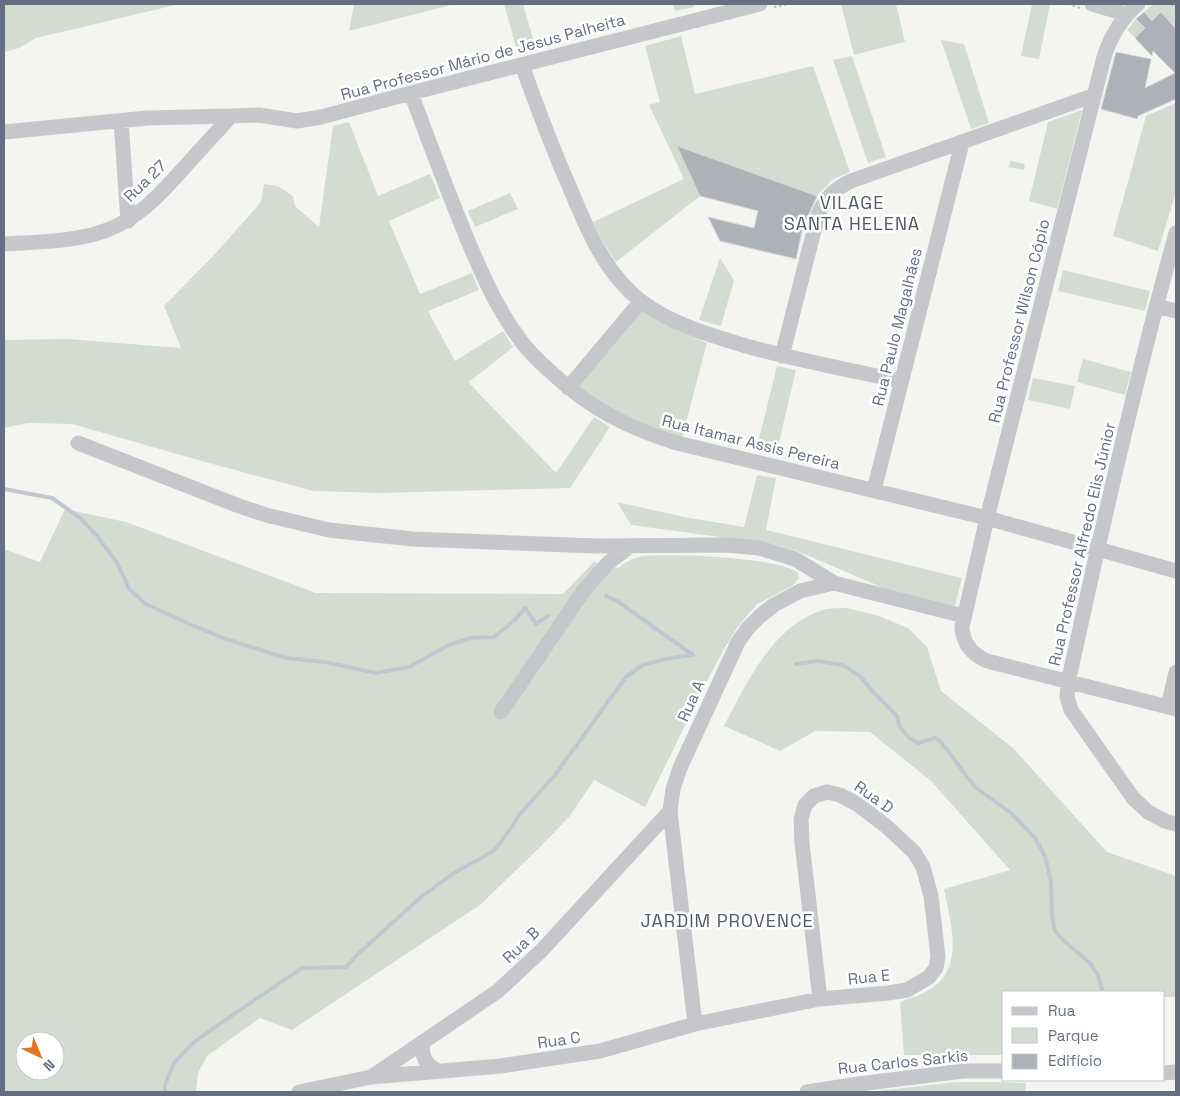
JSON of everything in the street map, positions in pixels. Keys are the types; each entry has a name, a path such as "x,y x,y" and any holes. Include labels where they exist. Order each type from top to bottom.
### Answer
{"street":[{"path":"1092,4 1126,14"},
{"name":"Rua Professor Wilson Cópio","path":"1068,682 987,661 975,654 965,642 962,627 987,518 1107,46 1126,14 1138,4"},
{"name":"Rua Professor Mário de Jesus Palheita","path":"231,116 259,115 297,121 331,114 411,92 764,6"},
{"path":"522,65 551,145 588,231 606,262 641,301 676,322 700,332 782,356 901,381"},
{"name":"Rua Itamar Assis Pereira","path":"411,92 455,210 488,287 519,338 534,357 568,388 609,416 650,435 703,450 987,518 1176,571"},
{"path":"782,356 818,215 826,198 833,192 851,181 962,144 1095,96"},
{"path":"4,132 169,117 231,116"},
{"name":"Rua 27","path":"4,244 81,238 128,221 154,200 231,116"},
{"path":"121,121 128,221"},
{"name":"Rua Paulo Magalhães","path":"874,490 962,144"},
{"name":"Rua Professor Alfredo Elis Júnior","path":"1176,233 1156,306 1097,550 1068,682 1067,697 1071,710 1133,798 1148,812 1165,821 1176,824"},
{"path":"568,388 641,301"},
{"path":"1156,306 1176,311"},
{"path":"78,443 239,506 266,515 329,530 412,539 630,546 726,545 759,548 795,559 834,583"},
{"path":"501,712 584,590 608,563 630,546"},
{"name":"Rua A","path":"695,1024 670,811 673,789 680,768 731,655 748,628 760,616 788,597 812,587 834,583 964,616"},
{"path":"1068,682 1172,708 1176,672"},
{"name":"Rua D","path":"820,999 802,843 801,819 805,805 814,796 827,792 840,795 857,804 886,826 914,852 923,867 930,896 938,957 936,968 921,983"},
{"name":"Rua B","path":"371,1077 498,991 542,950 670,811"},
{"name":"Rua E","path":"820,999 907,990 921,983"},
{"name":"Rua C","path":"299,1092 371,1077 501,1066 600,1051 695,1024 820,999"},
{"path":"422,1043 422,1056 429,1066 438,1071"},
{"name":"Rua Carlos Sarkis","path":"807,1092 868,1082 963,1071 1002,1072"}],"path":[{"path":"764,6 788,4"}],"green space":[{"path":"4,4 180,4 36,38 19,48 4,52"},
{"path":"354,4 455,4 349,31"},
{"path":"504,4 523,4 536,49 518,54"},
{"path":"673,4 693,4 694,7 675,11"},
{"path":"841,4 896,4 905,42 854,55"},
{"path":"1032,4 1050,4 1039,59 1021,56"},
{"path":"1153,4 1176,4 1176,29 1161,12 1152,21 1144,12"},
{"path":"1136,19 1145,28 1135,38 1127,30"},
{"path":"681,36 695,94 813,66 850,172 833,179 817,196 678,147 700,196 616,262 593,222 684,179 649,105 660,102 645,46"},
{"path":"941,40 964,44 989,123 971,129"},
{"path":"852,56 886,157 868,163 833,60"},
{"path":"1176,103 1176,192 1158,251 1113,236 1146,116"},
{"path":"1082,110 1057,209 1029,201 1048,122"},
{"path":"349,122 378,196 430,174 440,198 389,221 420,294 472,273 479,290 428,311 455,361 503,331 513,347 469,382 470,384 556,473 594,417 610,427 570,488 379,493 313,491 72,424 28,423 4,428 4,340 68,339 181,348 164,306 215,254 261,202 264,184 278,186 293,196 295,206 319,227 333,126"},
{"path":"1010,161 1025,164 1024,170 1008,167"},
{"path":"510,193 518,209 475,227 468,211"},
{"path":"720,258 734,280 721,326 699,320"},
{"path":"1063,270 1150,291 1145,311 1058,291"},
{"path":"642,310 679,331 707,343 682,438 625,417 577,388"},
{"path":"1083,359 1131,372 1125,395 1077,382"},
{"path":"777,366 796,370 776,455 756,451"},
{"path":"1033,378 1075,386 1070,409 1028,400"},
{"path":"757,475 776,478 766,530 962,578 955,606 886,589 797,551 772,544 631,525 617,502 684,517 744,527"},
{"path":"65,509 126,522 316,593 563,594 594,562 618,568 638,557 671,555 721,557 769,563 798,573 799,578 792,586 757,604 737,628 709,677 645,807 594,780 569,817 480,905 292,1030 260,1018 207,1056 198,1073 196,1092 4,1092 4,549 40,562"},
{"path":"834,608 846,608 879,616 908,628 927,647 941,691 1013,748 1107,852 1176,876 1176,997 1165,997 1165,991 1002,991 1002,1055 904,1055 900,1002 932,988 942,979 949,968 952,956 952,928 944,889 1010,870 931,781 870,732 815,731 780,751 724,726 764,656 777,640 792,626 809,616"},
{"path":"957,1082 1026,1083 1025,1092 868,1092"}],"building":[{"path":"1144,12 1152,21 1161,12 1176,29 1176,99 1138,116 1137,119 1101,109 1116,52 1151,59 1145,88 1175,73 1153,51 1152,56 1135,38 1145,28 1136,19"},
{"path":"677,146 817,196 804,222 796,259 720,241 708,217 754,228 758,211 700,196"}],"waterway":[{"path":"4,489 52,498 80,518 98,537 117,563 130,590 146,604 226,639 286,658 325,662 376,673 409,667 449,645 471,638 494,637 516,619 525,608 536,624 548,616"},
{"path":"606,596 617,601 693,655"},
{"path":"165,1092 165,1085 174,1063 193,1043 302,968 346,967 421,897 454,873 492,852 502,841 520,814 555,775 626,677 643,665 665,659 693,655"},
{"path":"796,664 818,661 843,665 860,676 897,716 900,727 909,738 918,743 936,738 975,787 1011,813 1035,838 1045,856 1051,881 1052,916 1055,931 1090,963 1098,975 1103,991"}],"district":[{"name":"VILAGE SANTA HELENA","path":"852,212"},
{"name":"JARDIM PROVENCE","path":"727,920"}]}
